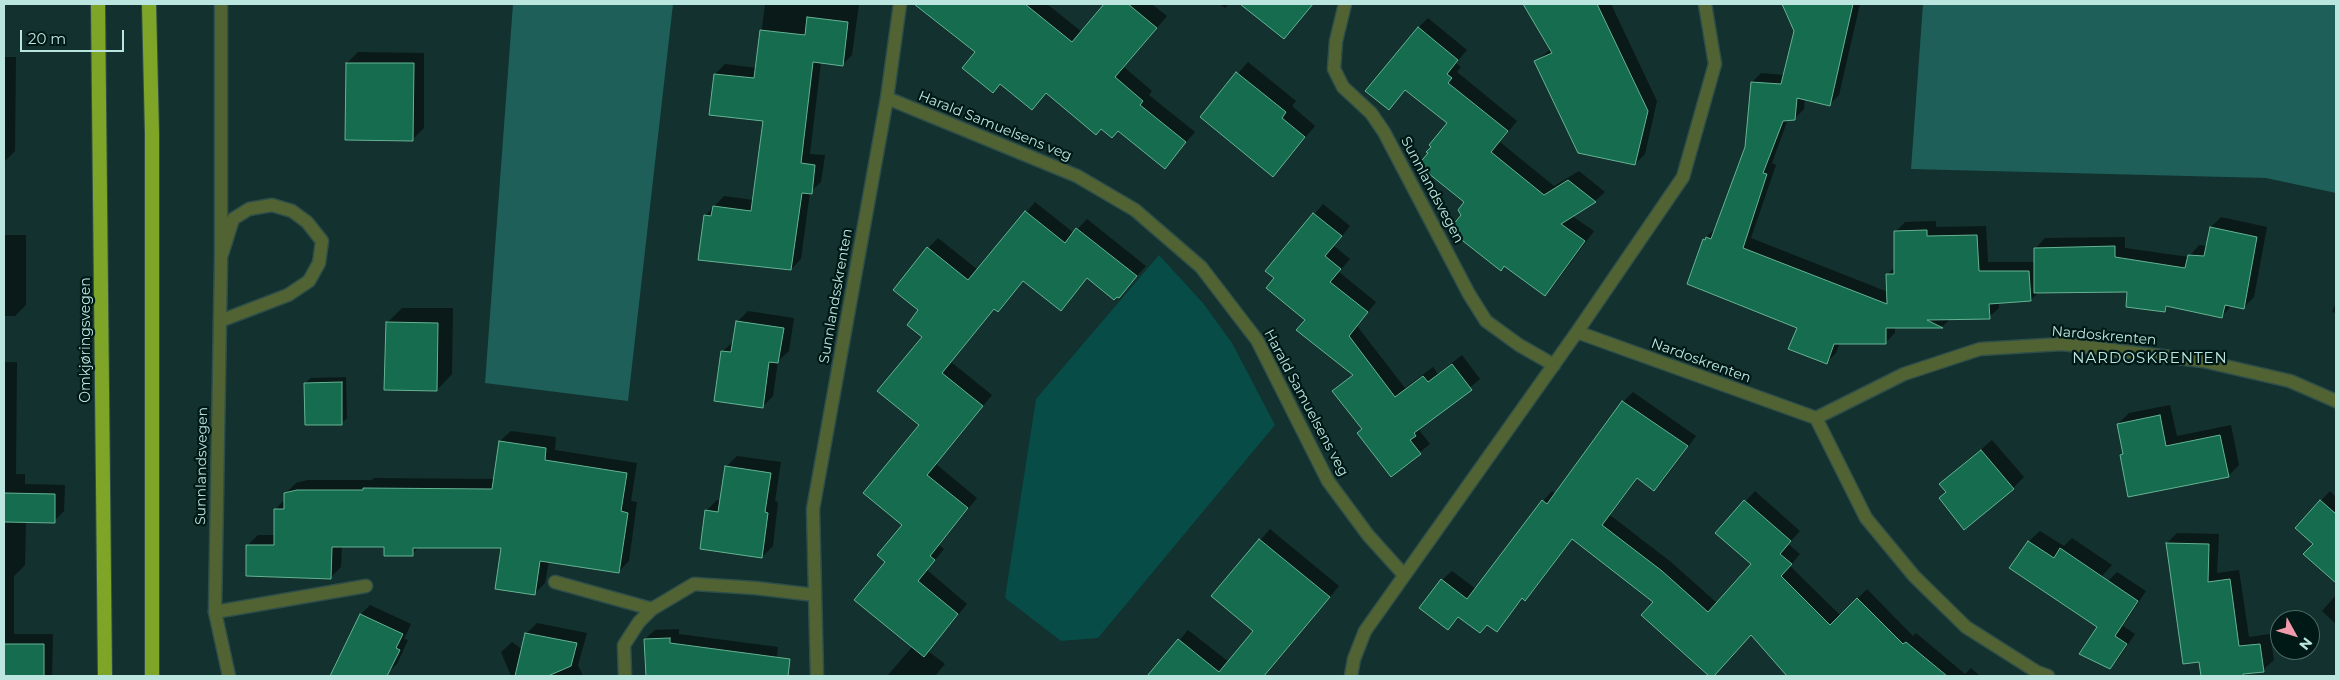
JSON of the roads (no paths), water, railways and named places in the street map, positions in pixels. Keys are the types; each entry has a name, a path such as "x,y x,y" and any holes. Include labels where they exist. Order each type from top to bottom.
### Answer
{"highway":[{"name":"Omkjøringsvegen","path":"98,4 105,676"},
{"path":"150,4 152,134 152,676"}],"street":[{"name":"Sunnlandsvegen","path":"221,4 221,259 215,612 229,676"},
{"name":"Sunnlandsskrenten","path":"817,676 813,509 887,98 900,4"},
{"name":"Sunnlandsvegen","path":"1345,4 1336,41 1334,69 1343,87 1371,114 1384,132 1469,294 1486,321 1519,345 1554,365"},
{"path":"1351,676 1354,659 1365,631 1554,365 1683,177 1715,64 1705,4"},
{"name":"Harald Samuelsens veg","path":"887,98 1077,176 1135,210 1201,267 1257,340 1328,481 1368,535 1404,575"},
{"name":"Sunnlandsvegen","path":"220,321 288,295 309,281 318,263 322,241 307,222 292,211 272,205 249,209 233,220 221,259"},
{"name":"Nardoskrenten","path":"1577,332 1816,418 1904,374 1980,349 2062,344 2203,361 2290,381 2336,401"},
{"path":"1816,418 1866,518 1914,576 1966,627 2040,675"},
{"path":"555,582 652,609"},
{"path":"625,676 624,645 639,622 652,609 694,584 755,588 815,595"},
{"path":"215,612 366,586"}],"district":[{"name":"NARDOSKRENTEN","path":"2150,359"}]}
